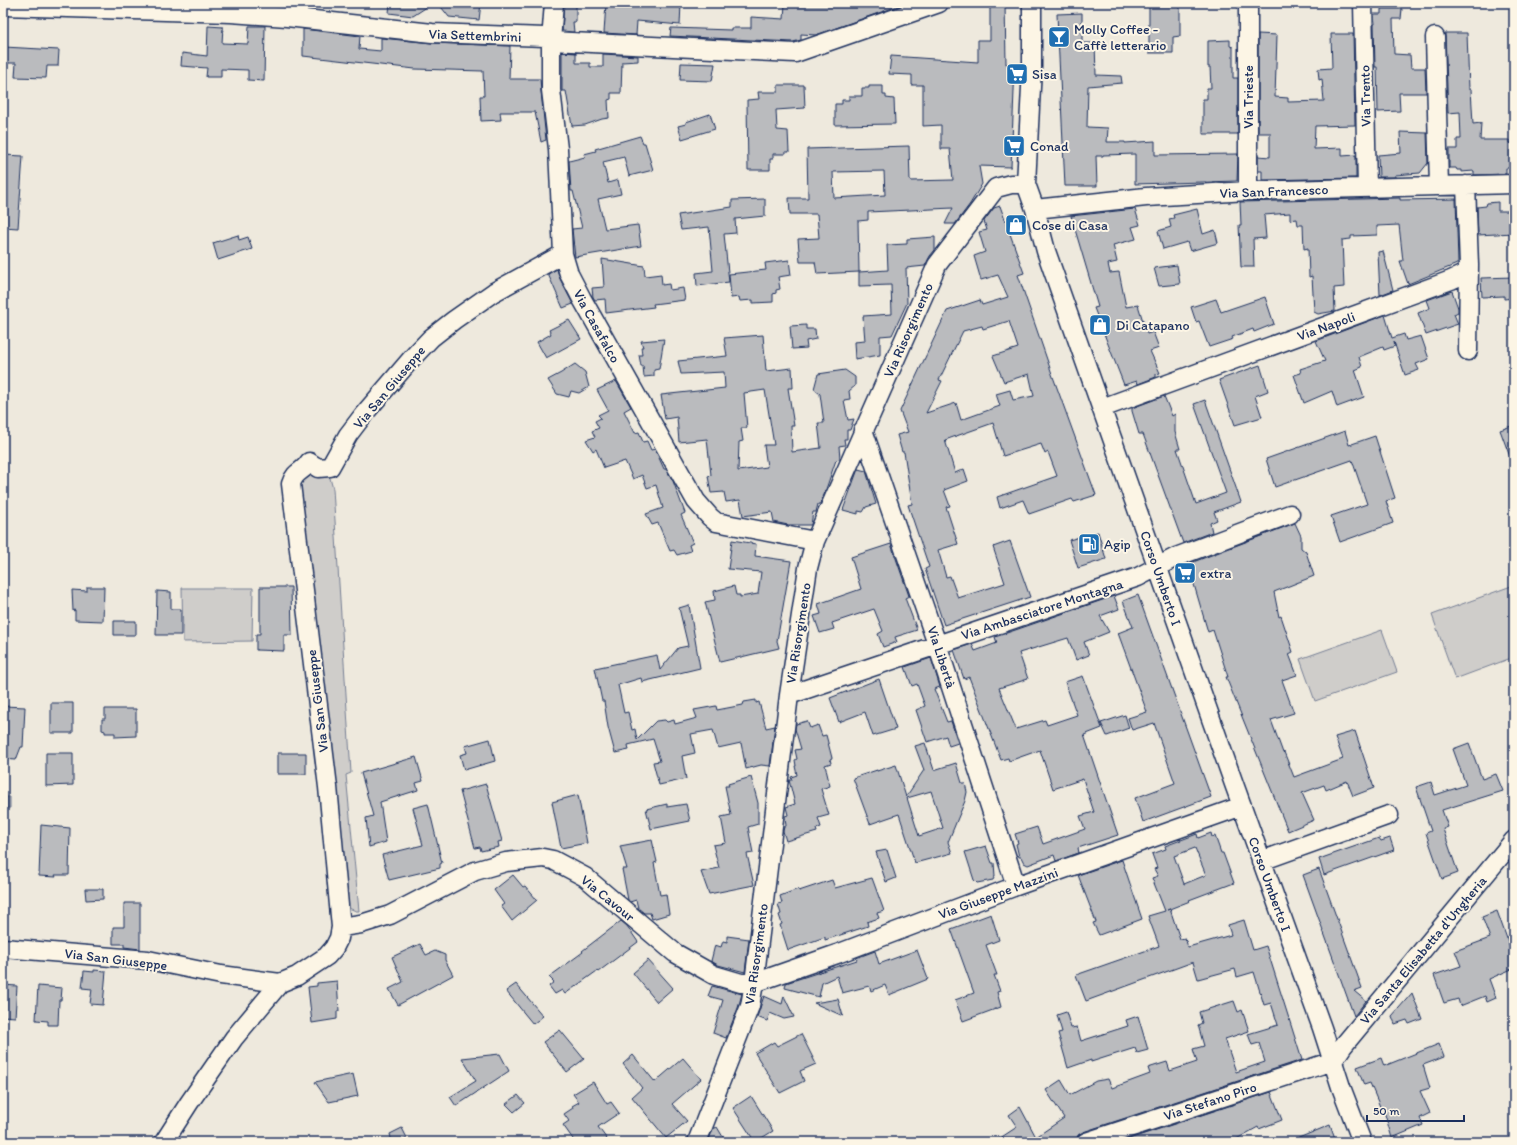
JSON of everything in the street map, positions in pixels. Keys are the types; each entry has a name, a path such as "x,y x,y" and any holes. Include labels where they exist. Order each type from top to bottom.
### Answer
{"street":[{"name":"Via Casafalco","path":"554,3 551,90 558,149 563,254 569,274 696,501 710,517 716,522 815,542"},
{"name":"Via Settembrini","path":"3,6 79,5 288,10 432,33 545,38 552,41 795,53 939,3"},
{"name":"Corso Umberto I","path":"1032,3 1032,68 1026,184 1035,209 1046,251 1073,330 1102,408 1341,1087 1362,1142"},
{"name":"Via Trieste","path":"1248,3 1248,191"},
{"name":"Via Trento","path":"1364,3 1367,188"},
{"path":"1435,37 1440,186"},
{"name":"Via Risorgimento","path":"697,1142 750,1006 789,695 808,568 815,542 937,264 996,188 1011,184 1026,184"},
{"name":"Via San Francesco","path":"1035,209 1146,197 1248,191 1514,184"},
{"path":"1466,185 1469,265 1468,351"},
{"name":"Via San Giuseppe","path":"3,948 148,960 221,975 280,983 297,976 327,956 334,948 339,938 341,927 328,787 291,484 293,478 306,466 308,462 318,468 330,467 348,435 364,414 431,338 494,292 563,254"},
{"name":"Via Napoli","path":"1102,408 1451,280 1464,274 1469,265"},
{"name":"Via Libertà","path":"863,430 938,644 1016,886"},
{"name":"Via Ambasciatore Montagna","path":"789,695 1138,577 1176,557 1290,514"},
{"name":"Via Giuseppe Mazzini","path":"754,983 837,954 1016,886 1242,806"},
{"path":"1261,861 1389,815"},
{"name":"Via Santa Elisabetta d'Ungheria","path":"1333,1061 1343,1046 1514,840"},
{"name":"Via Cavour","path":"341,927 361,924 390,915 475,871 506,862 543,858 553,860 585,877 675,953 714,975 741,983 754,983"},
{"path":"164,1142 234,1038 280,983"},
{"name":"Via Stefano Piro","path":"1086,1142 1333,1061"}],"shaded area":[{"path":"317,473 327,475 330,478 333,489 351,773 346,775 359,911 346,907 299,480 308,475"},
{"path":"1514,585 1514,657 1455,679 1432,615"},
{"path":"182,588 253,588 252,641 183,642"},
{"path":"1382,630 1397,672 1315,701 1300,659"},
{"path":"3,797 10,797 10,808 3,808"}],"building":[{"path":"390,3 433,3 413,16 389,13"},
{"path":"438,3 481,3 479,20 449,17"},
{"path":"564,3 576,3 576,22 573,22 574,32 562,31"},
{"path":"606,3 681,3 680,25 637,21 636,35 604,33"},
{"path":"785,3 907,3 816,35 801,34 801,40 793,42 670,36 671,28 731,30 731,28 751,28 751,17 784,19"},
{"path":"990,3 1005,3 1006,64 1015,65 1011,167 979,166 982,184 970,204 955,224 945,224 953,208 868,212 868,220 858,221 859,272 817,274 815,262 800,262 798,239 819,238 817,214 790,214 789,198 808,198 807,149 909,146 910,181 953,180 950,149 941,149 941,125 923,126 923,85 912,85 912,75 889,74 891,56 978,62 978,40 990,40","holes":["884,171 885,195 834,198 833,172"]},
{"path":"1149,3 1180,3 1180,36 1173,37 1173,53 1149,53"},
{"path":"1381,9 1402,9 1401,19 1393,19 1394,54 1410,55 1411,68 1425,68 1426,93 1399,93 1400,111 1378,112 1374,14 1381,14"},
{"path":"1082,13 1082,43 1095,43 1096,75 1121,76 1122,83 1088,86 1087,127 1108,128 1107,142 1125,143 1155,141 1155,155 1238,154 1237,181 1135,184 1135,154 1096,156 1097,186 1065,186 1057,14"},
{"path":"208,26 223,27 222,43 248,44 249,26 265,26 264,81 248,80 248,70 221,69 221,77 206,77 207,68 181,66 182,53 207,56"},
{"path":"303,29 360,36 359,49 381,51 381,38 432,43 510,46 509,79 540,79 546,140 541,142 535,112 500,112 501,120 481,121 480,96 484,96 483,71 415,69 303,56"},
{"path":"1445,33 1467,33 1469,89 1471,89 1473,124 1481,123 1480,140 1509,140 1509,143 1514,143 1514,168 1506,168 1506,174 1474,175 1474,171 1461,172 1461,170 1457,170 1456,168 1449,168 1449,149 1457,149 1457,139 1461,139 1460,112 1448,113"},
{"path":"1258,34 1277,35 1275,97 1288,98 1288,102 1324,101 1322,79 1319,80 1318,69 1332,68 1331,34 1353,34 1355,125 1315,126 1314,149 1342,148 1342,156 1356,155 1356,178 1262,180 1262,171 1258,171 1258,156 1270,157 1270,133 1258,133"},
{"path":"1230,40 1230,46 1233,47 1233,78 1238,78 1238,134 1203,134 1203,99 1207,99 1207,88 1211,88 1210,67 1208,67 1208,41"},
{"path":"4,47 59,50 58,66 47,66 46,78 15,77 16,63 4,63"},
{"path":"562,52 576,53 576,63 590,63 590,67 603,67 603,54 638,56 638,61 622,62 621,93 611,93 611,99 608,100 609,118 585,125 572,126 566,91 562,91"},
{"path":"681,63 715,64 712,81 680,80"},
{"path":"778,85 804,85 805,108 776,110 777,130 788,131 789,152 785,152 785,154 773,154 773,159 770,159 770,170 748,170 747,100 759,99 758,92 778,92"},
{"path":"869,86 883,86 883,95 886,95 886,98 894,99 895,124 835,125 835,104 842,104 842,100 849,100 849,96 862,96 862,88 869,88"},
{"path":"710,114 715,129 682,139 678,126"},
{"path":"1400,132 1427,133 1428,163 1420,173 1395,175 1395,177 1379,177 1378,155 1401,153"},
{"path":"640,136 643,143 645,143 653,170 629,176 624,157 603,162 608,183 618,180 621,194 598,199 605,229 638,225 641,246 575,257 572,229 582,228 573,191 571,191 569,161 585,157 584,154 596,151 595,149"},
{"path":"3,155 23,156 18,228 3,227"},
{"path":"1400,198 1400,200 1456,199 1457,264 1408,284 1400,261 1403,261 1399,225 1377,226 1377,235 1351,236 1351,239 1342,240 1344,287 1334,288 1335,311 1318,314 1314,312 1312,276 1309,277 1308,248 1304,249 1303,225 1298,225 1297,219 1290,220 1290,213 1264,215 1266,238 1253,239 1254,267 1241,267 1239,225 1241,225 1240,202"},
{"path":"765,199 765,216 735,219 736,233 724,234 729,282 697,286 696,273 713,271 709,227 681,230 678,215 732,207 732,200"},
{"path":"1498,202 1498,211 1514,211 1514,233 1478,235 1477,207 1486,206 1487,203"},
{"path":"1000,206 1024,273 1018,275 1096,495 1074,502 1072,499 1029,514 1023,500 1000,508 997,497 1057,476 1048,452 1045,454 1041,444 1003,456 993,423 945,440 955,473 964,469 968,481 944,490 950,506 946,507 958,544 938,550 946,577 950,576 958,598 1005,583 993,547 1010,541 1030,597 944,625 925,569 929,567 908,505 912,504 904,452 902,452 897,435 908,432 900,411 947,311 980,300 982,305 1008,297 998,275 981,280 974,256 985,252 979,232 987,230 984,221 994,208","holes":["1009,321 1018,348 993,356 1004,382 1029,374 1034,396 1013,400 1010,390 996,394 1000,406 961,420 956,403 926,413 942,381 939,380 963,331 982,326 983,329"]},
{"path":"1135,209 1140,225 1132,227 1136,239 1113,245 1117,262 1108,264 1110,273 1119,272 1126,307 1138,305 1147,334 1153,332 1159,348 1150,351 1160,373 1156,374 1156,377 1138,384 1137,381 1124,385 1094,308 1098,307 1071,216"},
{"path":"1197,209 1203,234 1215,230 1218,243 1190,251 1187,242 1163,249 1158,231 1171,227 1169,219 1174,218 1173,215"},
{"path":"238,235 239,240 248,237 252,249 218,260 213,243"},
{"path":"935,237 935,250 925,266 906,268 907,303 892,335 880,336 880,355 855,359 854,342 865,341 863,316 892,314 891,285 859,286 859,272 888,270 887,245 907,244 907,239"},
{"path":"1383,251 1393,290 1380,295 1378,252"},
{"path":"602,259 644,266 645,276 661,274 662,285 669,284 670,290 683,288 685,300 653,304 654,307 606,313 605,299 595,300 593,297 592,288 604,287"},
{"path":"789,260 791,275 778,277 780,289 776,290 776,293 773,294 773,302 753,303 753,300 740,301 739,297 731,298 729,274 766,270 765,263"},
{"path":"1177,265 1180,284 1159,286 1154,268"},
{"path":"557,269 560,279 573,304 563,308 548,274"},
{"path":"1514,277 1514,298 1504,299 1504,296 1482,297 1481,278"},
{"path":"1452,291 1458,308 1458,312 1454,314 1458,324 1426,335 1418,313 1430,308 1427,300"},
{"path":"1265,297 1274,324 1254,332 1253,329 1232,337 1233,339 1209,347 1199,321 1196,322 1191,307 1216,299 1221,312"},
{"path":"1385,315 1392,338 1404,334 1406,340 1421,336 1429,359 1416,364 1419,370 1405,375 1394,342 1395,346 1384,350 1383,347 1359,357 1362,367 1355,370 1364,397 1337,407 1332,391 1304,403 1294,375 1301,373 1300,369 1325,361 1316,341"},
{"path":"569,320 581,339 546,358 537,342 551,334 549,330"},
{"path":"806,325 806,329 815,329 816,339 806,341 807,348 792,349 790,326"},
{"path":"763,335 766,371 792,368 793,388 788,388 794,426 791,426 792,452 821,448 818,423 824,423 820,394 814,389 818,374 845,370 855,377 855,386 849,391 850,399 844,400 848,420 854,419 850,430 847,430 847,439 844,439 845,445 839,446 840,459 836,460 824,495 820,504 818,504 816,512 813,512 811,525 788,525 774,522 772,512 743,516 740,500 726,502 724,492 711,493 708,476 711,475 707,439 679,442 677,417 665,419 661,395 725,388 724,372 681,374 678,361 727,356 724,338","holes":["765,390 774,445 764,445 767,467 738,471 739,442 743,441 741,428 747,428 744,393"]},
{"path":"664,339 659,369 654,370 654,376 644,377 643,366 641,366 639,355 642,355 641,347 643,347 641,341"},
{"path":"575,364 585,372 589,387 579,393 571,391 569,397 557,394 548,380"},
{"path":"1260,365 1268,391 1255,396 1262,417 1235,425 1219,380"},
{"path":"616,381 631,407 624,411 635,433 639,432 643,442 647,441 651,450 655,449 664,469 666,469 673,481 685,513 681,515 693,543 689,545 691,551 677,555 674,550 670,551 658,523 652,525 646,514 663,508 656,485 647,488 642,475 633,479 625,461 604,468 596,449 593,451 586,440 595,437 592,431 599,428 595,421 601,418 598,415 608,410 597,390"},
{"path":"1164,396 1172,416 1175,414 1175,432 1180,449 1177,449 1196,504 1226,493 1194,404 1205,400 1241,502 1214,512 1217,520 1210,523 1212,532 1183,543 1143,434 1139,434 1132,411 1132,408"},
{"path":"1514,425 1514,464 1513,465 1500,430"},
{"path":"1345,431 1349,445 1375,436 1395,498 1386,501 1393,523 1340,542 1331,516 1367,504 1352,460 1275,487 1266,459"},
{"path":"858,469 866,471 876,504 866,507 863,512 858,511 858,514 843,510"},
{"path":"1295,523 1301,536 1301,548 1306,552 1314,576 1274,592 1279,617 1281,616 1293,652 1289,654 1297,675 1282,680 1294,713 1271,720 1283,753 1284,752 1294,777 1343,759 1335,737 1355,731 1374,788 1353,796 1347,781 1326,790 1324,785 1302,793 1314,820 1288,831 1226,677 1228,677 1213,630 1208,632 1188,564"},
{"path":"1098,532 1106,559 1078,568 1069,540"},
{"path":"732,540 756,544 755,556 791,561 777,641 779,648 720,662 705,602 715,600 714,591 734,586 736,595 740,595 740,597 758,594 761,572 728,569"},
{"path":"891,544 909,596 905,598 917,630 895,637 897,642 883,647 878,634 883,631 874,609 832,623 834,629 820,633 814,616 821,614 818,604 861,589 851,557"},
{"path":"87,587 104,587 103,621 75,620 72,590 87,591"},
{"path":"260,587 291,587 292,635 284,635 284,651 256,650 256,634 260,634"},
{"path":"157,591 171,592 171,609 181,609 181,635 156,635"},
{"path":"1138,595 1211,797 1143,822 1135,798 1175,783 1154,723 1132,730 1128,718 1147,712 1118,633 1133,627 1123,601"},
{"path":"1114,596 1119,609 1100,616 1109,632 1084,642 1089,655 1076,660 1068,638 1019,653 1028,679 999,688 1016,729 1045,720 1047,725 1077,715 1065,682 1083,676 1102,728 1084,735 1118,835 1078,848 1079,853 1056,861 1054,855 1028,865 1024,863 1021,857 1019,857 1016,844 1018,843 1015,834 1037,827 1043,844 1085,829 1080,816 1094,812 1083,779 1053,789 1040,750 1009,761 1008,758 1001,760 969,677 964,679 954,650 972,644 975,651 997,643 995,637"},
{"path":"689,605 700,668 642,682 641,678 618,685 624,713 628,712 632,730 635,729 637,740 656,721 665,720 667,722 674,720 675,724 697,718 694,710 716,706 717,710 743,705 744,702 756,700 756,703 759,702 766,728 775,726 770,766 761,765 746,769 741,743 718,748 713,730 691,734 695,753 682,756 686,779 659,785 653,762 660,761 653,739 628,745 629,750 615,753 608,727 604,701 602,701 595,668 657,655 660,670 678,648 688,646 679,608"},
{"path":"114,621 136,621 136,635 114,635"},
{"path":"931,658 940,687 934,689 947,722 951,721 958,743 949,746 946,736 927,742 916,710 925,706 917,684 912,686 905,667"},
{"path":"879,679 896,729 873,736 865,712 839,722 830,698"},
{"path":"51,703 73,703 73,733 51,733"},
{"path":"3,706 25,707 23,747 21,747 16,760 3,759"},
{"path":"105,709 136,709 136,736 115,737 115,733 105,733 105,731 102,730 102,719 105,719"},
{"path":"1125,715 1129,728 1107,736 1101,723"},
{"path":"807,721 810,728 818,725 822,736 826,735 832,758 830,759 831,763 825,765 830,786 821,789 829,815 818,818 821,827 816,829 817,832 786,841 783,831 784,827 786,826 785,816 788,815 786,807 795,804 789,780 792,780 791,777 797,775 795,760 797,759 795,750 801,749 795,729 796,724"},
{"path":"490,739 495,761 464,770 460,755 467,753 465,746"},
{"path":"925,743 934,770 956,763 962,783 965,783 967,792 965,801 948,842 952,853 915,863 899,814 870,824 853,778 896,765 906,797 924,770 915,746","holes":["931,791 943,828 919,836 907,798"]},
{"path":"1469,743 1482,779 1496,774 1503,791 1442,810 1448,827 1443,829 1458,873 1442,879 1426,833 1431,831 1416,787 1431,782 1435,795 1466,785 1453,749"},
{"path":"46,753 73,753 73,785 46,786"},
{"path":"278,753 306,753 306,774 278,774"},
{"path":"416,757 423,781 416,783 418,790 380,802 386,842 369,847 366,818 373,816 361,773"},
{"path":"751,777 758,803 758,824 748,827 753,853 747,854 754,885 709,894 701,872 719,868 713,845 726,843 721,817 731,815 725,786 729,786 728,784"},
{"path":"486,784 502,841 498,842 499,847 481,851 480,847 475,848 460,791"},
{"path":"578,795 587,843 561,848 552,802"},
{"path":"428,804 442,863 440,864 440,868 389,880 382,855 423,845 413,808"},
{"path":"667,804 667,807 686,804 690,821 651,829 646,809"},
{"path":"41,825 70,828 69,875 55,875 56,877 39,876"},
{"path":"1211,833 1212,837 1215,836 1234,883 1167,910 1170,909 1180,939 1185,938 1188,947 1231,935 1228,925 1244,920 1253,950 1266,946 1302,1060 1083,1132 1078,1135 1076,1142 994,1142 1017,1127 1009,1115 1020,1107 1036,1137 1064,1118 1046,1090 1061,1080 1070,1095 1096,1081 1108,1079 1112,1088 1150,1074 1148,1068 1167,1062 1170,1071 1197,1062 1193,1049 1204,1046 1198,1025 1202,1023 1199,1012 1234,1001 1238,1012 1242,1010 1249,1031 1225,1039 1236,1072 1265,1062 1259,1043 1252,1045 1248,1034 1278,1025 1271,1003 1264,1005 1254,972 1237,977 1235,969 1198,979 1193,962 1086,1001 1076,975 1159,946 1148,916 1165,911 1152,878 1158,876 1154,869 1157,868 1152,854 1166,849 1165,846 1197,834 1198,838","holes":["1195,848 1206,875 1184,884 1174,856"]},
{"path":"1379,838 1381,841 1390,838 1394,850 1324,875 1319,859"},
{"path":"652,840 657,862 654,863 660,895 666,894 669,914 652,919 650,913 644,913 638,908 636,900 630,902 628,900 622,869 627,869 620,846"},
{"path":"986,846 992,863 994,863 995,876 993,880 977,883 974,880 965,852"},
{"path":"887,850 896,878 886,882 876,852"},
{"path":"1122,860 1142,919 1099,935 1093,923 1096,922 1078,875"},
{"path":"1319,869 1362,988 1354,991 1366,1001 1354,1016 1303,875"},
{"path":"513,875 537,900 512,921 501,906 504,904 494,890"},
{"path":"872,878 884,911 877,913 879,918 867,922 868,926 825,940 825,937 788,950 780,925 782,924 778,904 782,903 780,896 798,889 799,891 832,880 835,888"},
{"path":"85,889 103,889 103,899 86,900"},
{"path":"124,903 140,903 140,949 124,947 124,944 113,944 113,927 124,927"},
{"path":"1497,911 1514,958 1514,968 1489,979 1496,998 1487,1002 1485,996 1460,1006 1458,999 1444,1003 1434,975 1461,966 1455,951 1490,938 1482,917"},
{"path":"991,914 999,940 986,945 997,975 994,975 1000,991 997,992 1001,1007 963,1021 955,1000 974,993 951,929"},
{"path":"621,921 627,926 638,942 598,972 597,971 565,994 562,990 555,994 549,986 554,982 549,977"},
{"path":"727,936 749,939 745,972 718,965 711,961 715,945 721,947 723,941 727,942"},
{"path":"420,944 426,955 435,951 445,955 445,960 453,975 398,1005 389,989 403,982 392,957"},
{"path":"917,950 928,979 889,995 885,985 871,991 869,986 842,993 837,976 822,983 819,997 785,988 786,983 857,960 856,958 875,951 879,964"},
{"path":"648,960 673,988 657,1002 633,973"},
{"path":"94,970 106,971 103,1005 90,1004 92,989 82,988 84,971 94,972"},
{"path":"337,981 339,1011 337,1011 337,1019 312,1023 308,987 317,986 317,983"},
{"path":"516,984 543,1016 533,1024 506,991"},
{"path":"3,985 17,986 15,1017 3,1016"},
{"path":"38,986 62,988 61,1000 59,1000 58,1025 48,1025 48,1021 36,1020"},
{"path":"712,986 742,994 726,1038 713,1033 723,1000 708,996"},
{"path":"1412,993 1422,1019 1409,1024 1407,1020 1395,1024 1392,1016"},
{"path":"764,996 782,1004 784,996 794,1017 784,1019 770,1013 767,1021 757,1017"},
{"path":"838,999 843,1016 814,1003"},
{"path":"1066,1012 1071,1028 1077,1027 1081,1041 1128,1026 1126,1020 1138,1016 1148,1050 1137,1053 1135,1048 1068,1068 1058,1033 1062,1032 1057,1015"},
{"path":"560,1030 584,1059 567,1072 543,1042"},
{"path":"801,1034 816,1064 800,1071 804,1081 780,1093 755,1053 774,1042 777,1046"},
{"path":"1439,1044 1444,1057 1423,1065 1430,1088 1420,1091 1430,1113 1420,1118 1423,1125 1392,1138 1383,1108 1381,1109 1370,1083 1364,1085 1357,1067 1381,1058 1384,1066"},
{"path":"500,1054 509,1071 456,1106 450,1097 476,1081 462,1058"},
{"path":"633,1055 655,1082 683,1058 701,1079 672,1104 687,1121 666,1138 632,1097 642,1088 623,1064"},
{"path":"353,1074 358,1096 329,1102 315,1082"},
{"path":"593,1082 607,1104 611,1102 619,1113 598,1127 609,1142 575,1142 563,1125 569,1121 564,1114 573,1108 572,1106 579,1102 573,1094"},
{"path":"1271,1092 1282,1120 1259,1129 1258,1127 1231,1142 1120,1142"},
{"path":"518,1095 525,1103 514,1112 506,1104"},
{"path":"751,1096 773,1131 755,1142 733,1108"},
{"path":"1330,1125 1336,1142 1326,1142 1324,1139 1316,1142 1289,1142"},
{"path":"717,1127 726,1142 708,1142 713,1129"},
{"path":"402,1128 407,1138 400,1142 392,1142 390,1134"}],"place":[{"name":"Molly Coffee - Caffè letterario","path":"1059,37"},
{"name":"Sisa","path":"1017,74"},
{"name":"Conad","path":"1014,146"},
{"name":"Cose di Casa","path":"1016,225"},
{"name":"Di Catapano","path":"1100,325"},
{"name":"Agip","path":"1089,544"},
{"name":"extra","path":"1185,573"}]}
